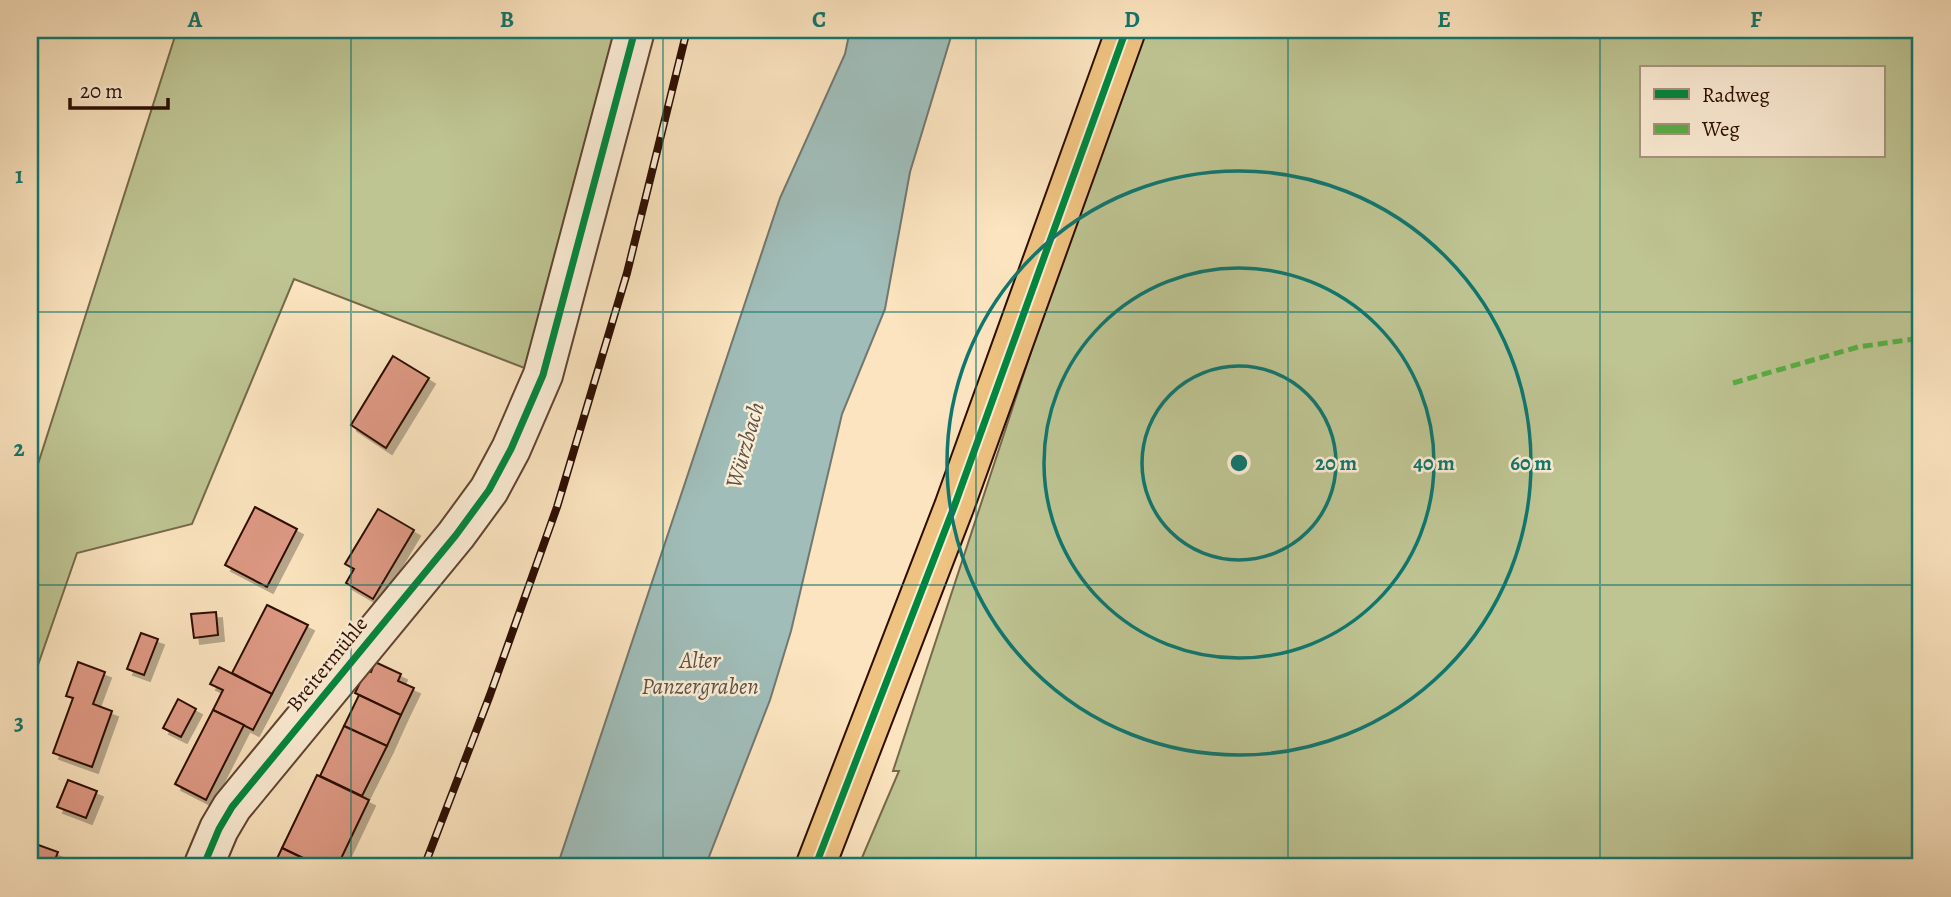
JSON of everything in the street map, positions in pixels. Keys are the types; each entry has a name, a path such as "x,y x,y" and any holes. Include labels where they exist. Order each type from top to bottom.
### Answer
{"main road":[{"path":"815,867 959,494 1126,30"}],"street":[{"name":"Breitermühle","path":"203,867 219,829 232,807 456,535 489,490 511,449 544,375 635,30"}],"green space":[{"path":"177,30 632,30 553,379 294,279 192,524 77,553 30,688 30,489"},
{"path":"1137,30 1921,30 1921,867 858,867 899,771 893,771"}],"water":[{"name":"Alter Panzergraben","path":"850,30 953,30 910,172 885,309 842,414 791,631 770,700 705,867 557,867 780,198 845,54"}],"building":[{"path":"393,356 429,378 386,448 351,425"},
{"path":"255,507 297,529 267,587 225,565"},
{"path":"378,509 414,530 373,599 346,583 354,569 345,564"},
{"path":"267,605 308,625 272,694 232,673"},
{"path":"216,612 218,635 194,638 191,614"},
{"path":"141,633 158,639 144,675 127,669"},
{"path":"78,662 105,672 93,704 112,711 92,767 53,753 73,698 66,696"},
{"path":"375,662 401,674 398,681 414,688 401,715 355,693 366,670 371,672"},
{"path":"219,667 272,694 253,730 213,710 223,690 210,684"},
{"path":"359,695 401,715 387,746 344,726"},
{"path":"178,699 196,709 181,737 163,728"},
{"path":"213,710 244,725 206,800 175,784"},
{"path":"344,726 387,746 362,796 320,776"},
{"path":"317,775 369,800 337,867 322,867 282,848"},
{"path":"68,780 97,791 86,818 57,807"},
{"path":"30,842 58,852 52,867 30,867"},
{"path":"282,848 317,865 316,867 273,867"}],"railway":[{"path":"424,867 490,695 557,507 627,273 687,30"}],"marked path":[{"path":"1733,383 1858,347 1921,338"}],"cycle path":[{"path":"203,867 219,829 232,807 456,535 489,490 511,449 543,375 635,30"},
{"path":"815,867 954,507 1126,30"}],"water label":[{"name":"Würzbach","path":"745,445"}]}
